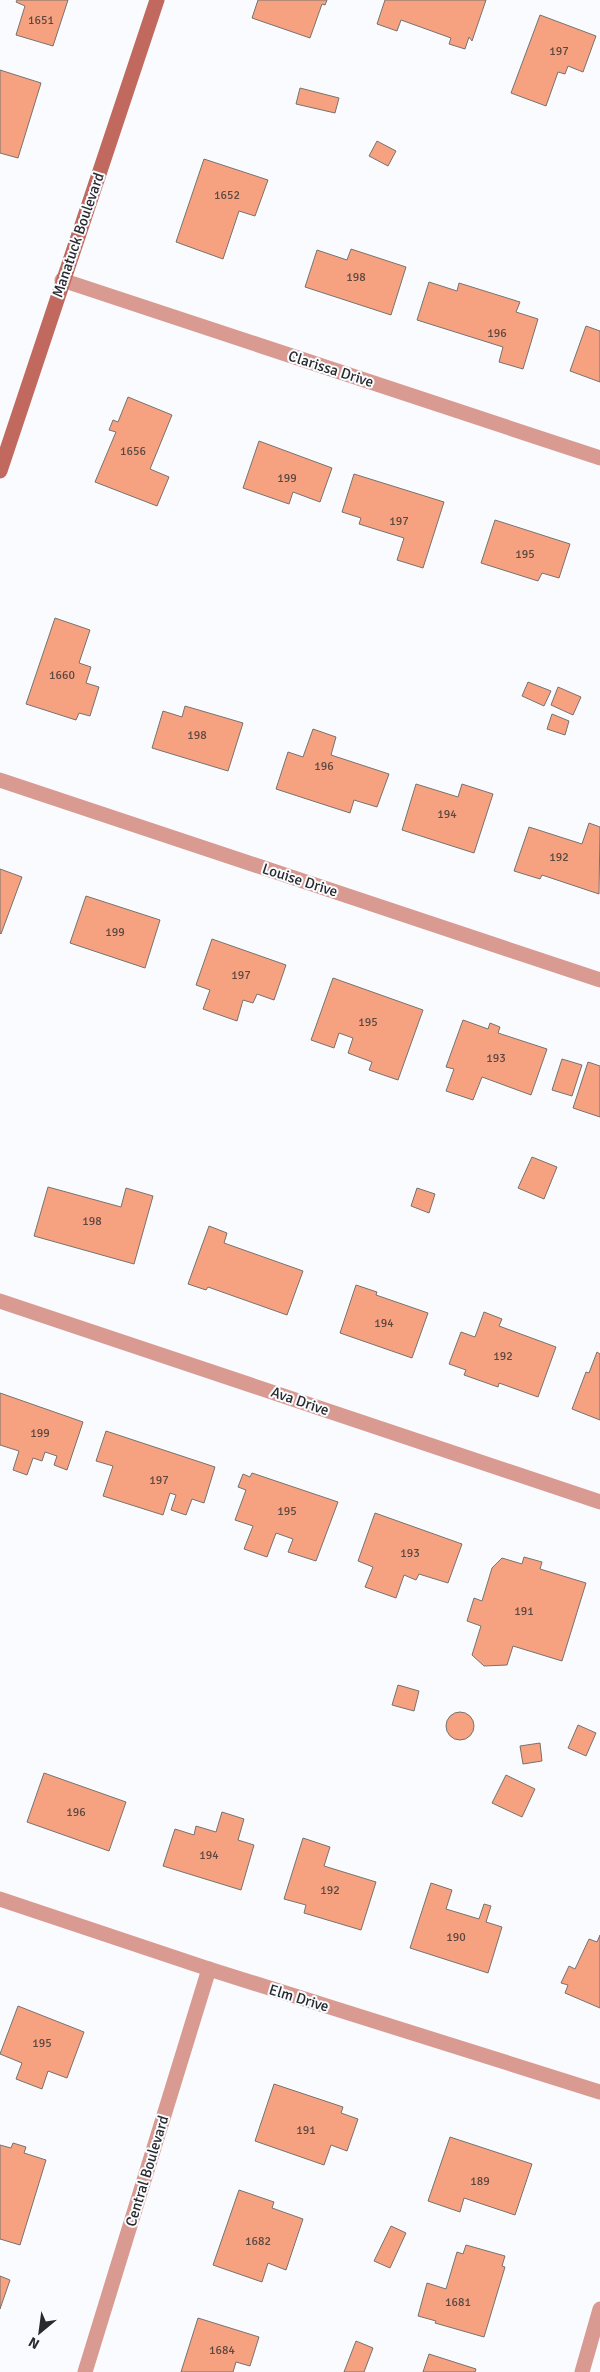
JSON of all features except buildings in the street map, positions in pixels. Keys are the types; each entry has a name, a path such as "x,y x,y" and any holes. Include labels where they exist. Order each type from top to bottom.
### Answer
{"street":[{"name":"Manatuck Boulevard","path":"0,471 62,280 157,0"},
{"name":"Clarissa Drive","path":"62,280 600,458"},
{"name":"Louise Drive","path":"0,780 600,980"},
{"name":"Ava Drive","path":"0,1301 600,1502"},
{"name":"Elm Drive","path":"0,1899 210,1969 600,2092"},
{"name":"Central Boulevard","path":"85,2372 210,1969"},
{"path":"582,2372 600,2308"}]}
